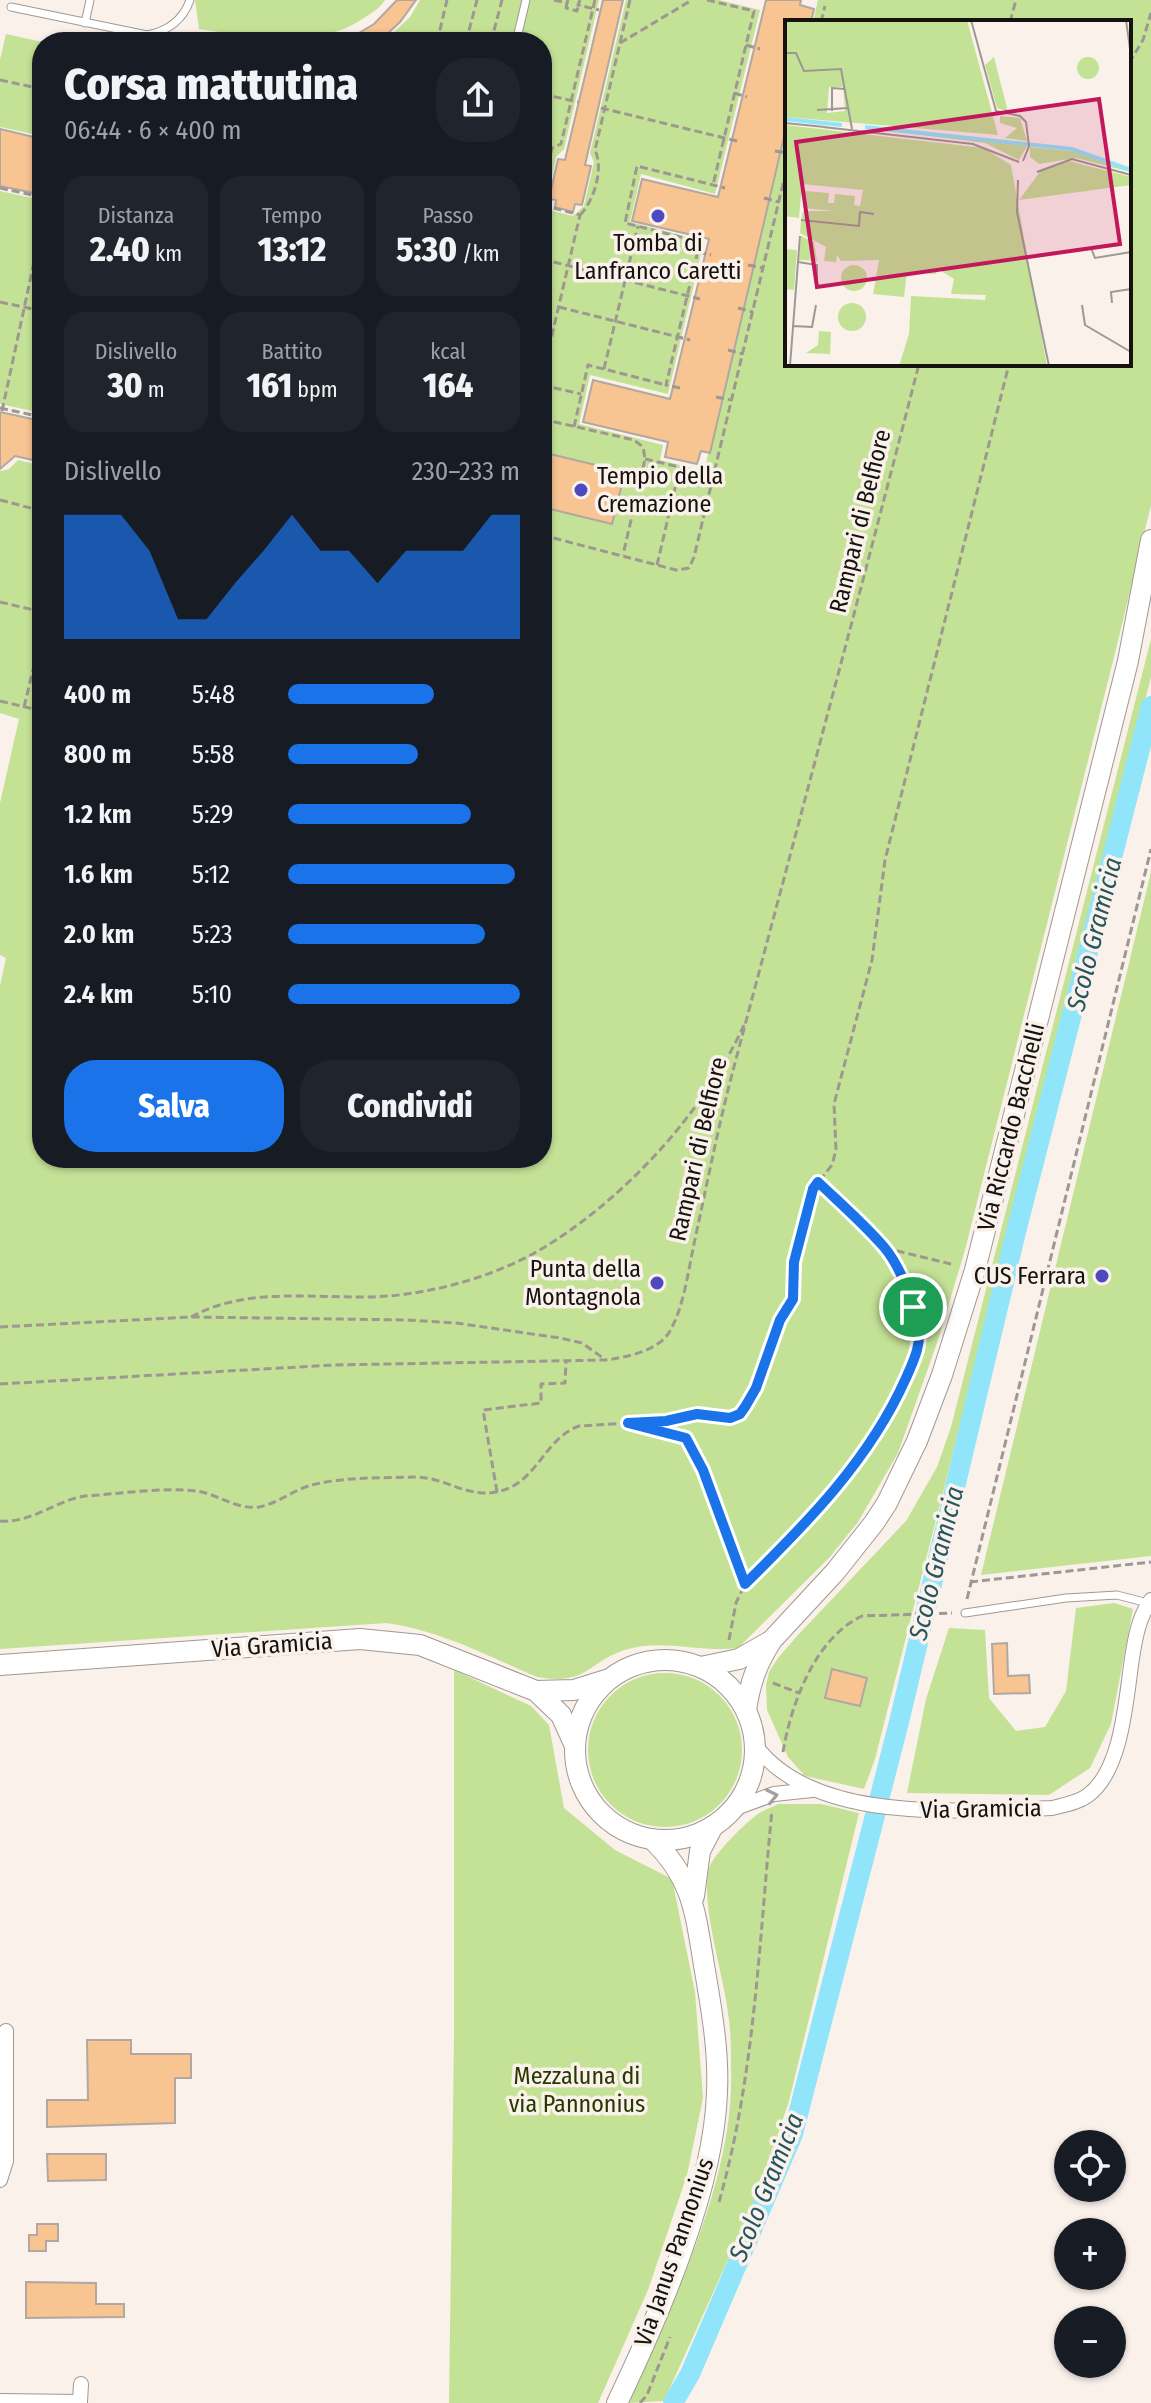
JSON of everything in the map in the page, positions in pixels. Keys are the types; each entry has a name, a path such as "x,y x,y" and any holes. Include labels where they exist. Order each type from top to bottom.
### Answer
{"main road":[{"name":"Via Riccardo Bacchelli","path":"746,1710 761,1657 772,1640 857,1546 887,1503 931,1406 975,1270 1128,661 1151,540"},
{"name":"Via Riccardo Bacchelli","path":"1128,661 1151,601"},
{"name":"Via Gramicia","path":"0,1665 383,1639 442,1652 536,1691 561,1715 575,1746 580,1778 598,1810 618,1826 652,1839 693,1836 713,1826 733,1809 750,1779 755,1745 746,1710 733,1690 701,1667 673,1659 658,1660 640,1663 609,1679 574,1690 536,1691"},
{"name":"Via Riccardo Bacchelli","path":"701,1667 739,1659 772,1640"},
{"name":"Via Gramicia","path":"575,1746 584,1711 609,1679"},
{"name":"Via Janus Pannonius","path":"617,2403 673,2271 699,2189 715,2122 718,2089 716,2047 694,1908 696,1868 705,1839 713,1826"},
{"name":"Via Janus Pannonius","path":"652,1839 679,1869 694,1908"}],"street":[{"name":"Via Gramicia","path":"755,1745 767,1761 813,1790 866,1803 899,1809 1052,1808 1071,1804 1099,1785 1114,1756 1135,1643 1150,1602"},
{"name":"Via Gramicia","path":"733,1809 774,1794 813,1790"},
{"path":"0,2180 6,2161 6,2031"},
{"path":"0,2401 80,2402 81,2384"}],"lane":[{"path":"85,23 90,0"},
{"path":"158,32 181,19 190,0"},
{"path":"518,32 526,0"},
{"path":"11,7 125,32"},
{"name":"Via Gramicia","path":"965,1613 1066,1598 1117,1595 1150,1602"}],"path":[{"path":"439,32 447,0"},
{"path":"469,32 477,0"},
{"path":"494,32 502,0"},
{"path":"554,0 568,2 566,8 577,11 579,3 599,10"},
{"path":"552,148 561,144 595,0"},
{"path":"552,331 580,215 589,205 600,160 595,150 602,108 630,0"},
{"path":"620,43 692,0"},
{"path":"707,0 754,11 713,185"},
{"path":"1011,20 1016,0"},
{"path":"822,20 825,6"},
{"path":"1131,60 1143,40 1151,13"},
{"path":"746,45 760,49"},
{"path":"0,80 32,87"},
{"path":"734,93 747,97"},
{"path":"552,96 578,102"},
{"path":"602,108 737,141"},
{"path":"775,151 785,153"},
{"path":"666,385 700,242 625,223 637,166 725,188"},
{"path":"552,538 676,570 689,568 785,176"},
{"path":"0,188 32,195"},
{"path":"764,198 779,202"},
{"path":"552,208 580,215"},
{"path":"604,369 638,226"},
{"path":"698,252 711,255"},
{"path":"552,261 700,299"},
{"path":"748,265 763,268"},
{"path":"32,271 2,409 32,415"},
{"path":"0,302 32,309"},
{"path":"559,307 690,340"},
{"path":"738,308 753,312"},
{"path":"728,350 743,354"},
{"path":"574,427 588,365 680,388"},
{"name":"Rampari di Belfiore","path":"0,1384 334,1365 606,1360 633,1355 656,1345 669,1334 676,1317 730,1082 918,366"},
{"path":"0,1521 33,1518 69,1498 85,1496 193,1490 232,1504 257,1507 317,1483 429,1477 473,1493 497,1492 524,1480 556,1439 567,1431 599,1423 666,1421 697,1414 730,1418 740,1414 756,1388 780,1320 793,1299 794,1262 813,1189 832,1165 836,1150 834,1104 872,960 885,860 1008,366"},
{"path":"552,387 581,394"},
{"path":"716,397 732,400"},
{"path":"552,422 634,440 643,447 645,459 623,556"},
{"path":"645,459 714,475"},
{"path":"657,565 680,467"},
{"path":"0,500 32,508"},
{"path":"0,602 32,610"},
{"path":"24,707 32,674"},
{"path":"0,701 32,709"},
{"path":"1151,849 970,1582 1151,1562"},
{"path":"191,1317 209,1308 247,1298 386,1296 431,1291 477,1277 537,1252 587,1217 632,1178 674,1132 704,1097 727,1062 748,1017"},
{"path":"731,1647 730,1625 745,1584 855,1466 881,1428 920,1343 919,1327 898,1270 885,1248 818,1182"},
{"path":"885,1248 975,1270"},
{"path":"0,1327 191,1317 456,1323 582,1343 606,1360"},
{"path":"497,1492 483,1410 541,1403 541,1384 565,1383 566,1361"},
{"path":"628,1423 686,1438 708,1483 745,1584"},
{"path":"799,1693 827,1646 849,1622 862,1616 950,1613"}],"green space":[{"path":"195,0 385,0 374,11 334,32 220,32 199,29"},
{"path":"420,0 599,0 564,149 556,157 552,176 552,32 394,32 410,17"},
{"path":"626,0 719,0 760,10 715,194 641,174 630,222 704,241 668,394 590,375 579,424 663,445 660,460 704,471 785,136 785,366 1131,366 1131,20 813,20 818,0 1151,0 1151,505 1117,645 965,1250 937,1343 898,1453 858,1522 829,1558 738,1648 642,1646 614,1654 578,1675 554,1679 537,1677 425,1631 386,1623 0,1649 0,986 6,958 0,955 0,803 19,719 0,713 0,471 9,469 18,460 32,464 32,1168 552,1168 552,209 573,216 584,206 594,162 590,153"},
{"path":"6,34 32,40 32,134 0,127 0,60"},
{"path":"0,191 32,198 32,411 0,404"},
{"path":"1151,639 1151,677 875,1759 864,1789 805,1776 788,1757 767,1710 769,1672 798,1635 906,1521 937,1467 951,1427"},
{"name":"CUS Ferrara","path":"1151,872 1151,1556 981,1575"},
{"path":"1114,1603 1133,1609 1111,1724 1090,1768 1049,1795 907,1793 926,1699 949,1628 985,1630 989,1698 1016,1731 1045,1727 1066,1691 1076,1608"},
{"name":"Mezzaluna di via Pannonius","path":"454,1670 531,1706 549,1725 564,1808 615,1850 672,1879 695,1992 703,2098 687,2175 648,2290 598,2403 449,2403 454,2035"},
{"path":"665,1673 695,1679 720,1695 736,1720 742,1750 736,1780 720,1805 695,1821 665,1827 635,1821 610,1805 594,1780 588,1750 594,1720 610,1695 635,1679"},
{"path":"778,1804 821,1804 859,1813 789,2101 759,2191 664,2401 629,2403 698,2240 723,2153 730,2110 730,2027 710,1920 709,1869 723,1847 740,1830 761,1812"}],"building":[{"path":"397,0 416,0 389,32 361,32 374,24"},
{"path":"603,0 623,0 585,165 591,166 582,205 575,204 573,212 555,207 556,200 552,199 558,159 565,160"},
{"path":"766,0 801,0 800,5 814,9 811,20 785,20 785,133 710,453 701,451 697,464 665,457 668,442 583,422 593,380 670,399 709,239 632,221 642,179 718,197"},
{"path":"0,129 32,137 32,193 0,186"},
{"path":"0,412 32,419 32,460 15,456 0,469"},
{"name":"Tempio della Cremazione","path":"552,454 625,472 612,524 552,509"},
{"path":"1007,1643 1008,1676 1029,1675 1030,1693 994,1694 992,1644"},
{"path":"832,1669 867,1678 860,1706 825,1698"},
{"path":"87,2040 131,2040 131,2054 191,2054 191,2078 175,2078 175,2123 47,2127 47,2100 88,2100"},
{"path":"47,2154 106,2154 106,2180 48,2181"},
{"path":"37,2224 58,2224 58,2241 46,2241 46,2251 29,2251 29,2235 37,2235"},
{"path":"26,2282 96,2283 96,2304 124,2304 124,2317 26,2318"}],"waterway":[{"name":"Scolo Gramicia","path":"673,2403 690,2374 793,2134 899,1722 1016,1232 1151,706"}],"place":[{"name":"Tomba di Lanfranco Caretti","path":"658,216"},
{"name":"Tempio della Cremazione","path":"581,490"},
{"name":"CUS Ferrara","path":"1102,1276"},
{"name":"Punta della Montagnola","path":"657,1283"}],"route":[{"path":"818,1182 885,1248 913,1307 920,1343 902,1388 881,1428 846,1478 745,1584 703,1470 686,1438 628,1423 666,1421 697,1414 730,1418 740,1414 756,1388 773,1334 793,1299 794,1262 813,1189 818,1182"}]}
